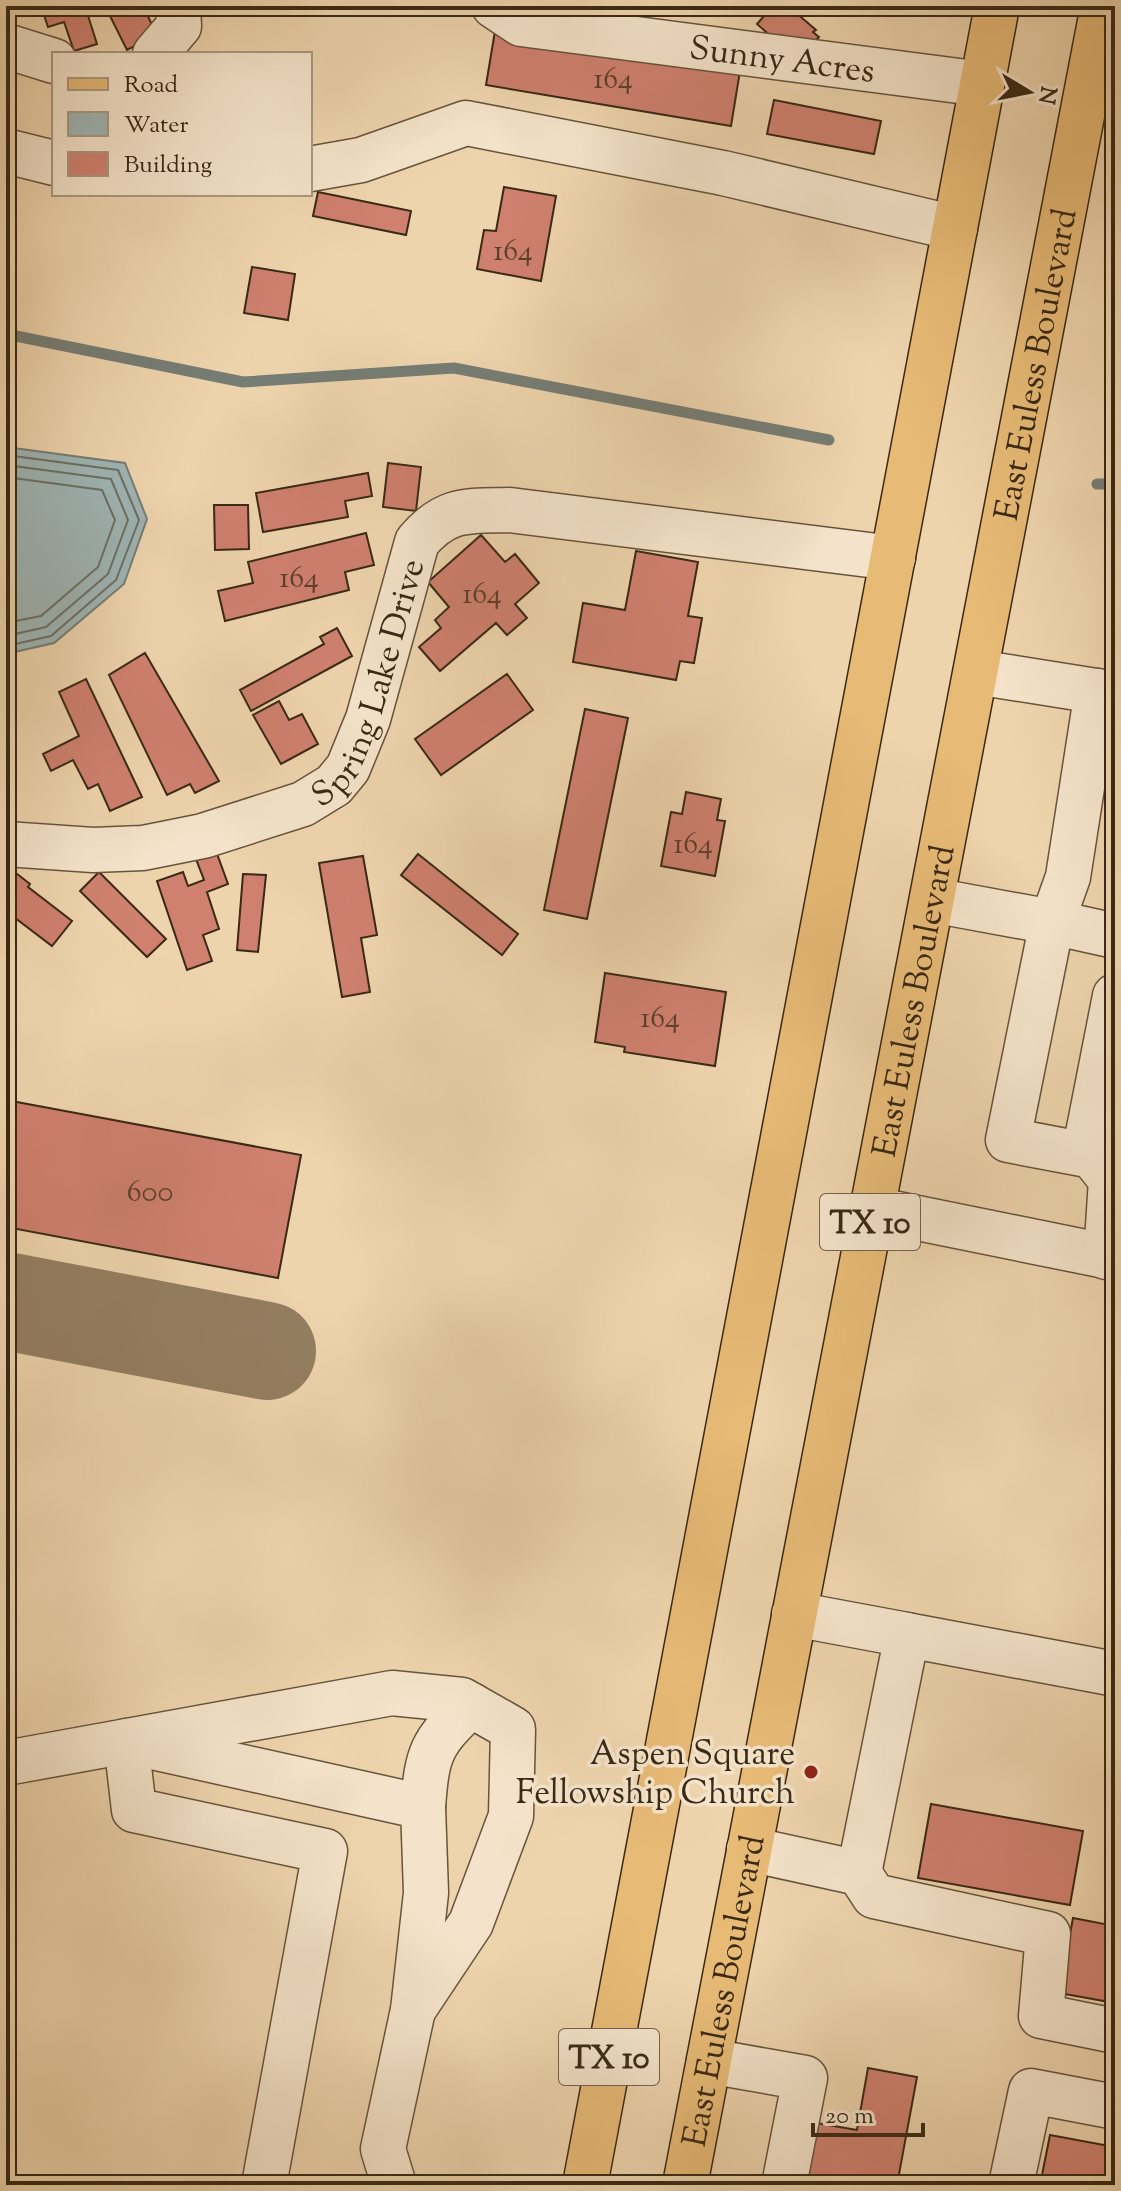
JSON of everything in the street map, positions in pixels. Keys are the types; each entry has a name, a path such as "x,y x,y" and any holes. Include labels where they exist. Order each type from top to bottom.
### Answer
{"main road":[{"name":"TX 10","path":"585,2185 997,6"},
{"name":"East Euless Boulevard","path":"685,2185 1103,6"}],"street":[{"path":"157,52 179,26 178,6"},
{"name":"Sunny Acres","path":"494,6 521,24 982,84"},
{"path":"6,46 52,60"},
{"path":"312,169 361,160 466,123 723,173 955,228"},
{"path":"6,151 52,162"},
{"name":"Spring Lake Drive","path":"6,844 93,850 143,848 203,836 303,804 334,785 348,768 368,719 417,542 431,525 456,511 510,510 893,558"},
{"path":"873,1209 1110,1258 1111,1180 1092,1156 1008,1140 1052,922 1068,877 1106,692 976,672"},
{"path":"932,900 1115,936"},
{"path":"1084,1154 1115,996"},
{"path":"794,1614 1115,1674"},
{"path":"907,1635 859,1873 874,1896 1048,1934 1041,2016 1115,2031"},
{"path":"6,1763 392,1693 462,1700 513,1729 511,1816 471,1923 413,2010"},
{"path":"394,2185 383,2149 413,2010 426,1893 423,1807 426,1764 443,1731 471,1705"},
{"path":"126,1741 423,1807"},
{"path":"126,1741 134,1810 325,1851 264,2185"},
{"path":"749,1849 859,1873"},
{"path":"709,2061 805,2078 784,2185"},
{"path":"1011,2185 1031,2091 1115,2107"}],"water":[{"path":"6,447 125,463 147,519 124,584 54,643 6,654"}],"building":[{"path":"6,6 18,6 21,13 6,20"},
{"path":"41,6 85,6 97,44 74,51 64,22 48,27"},
{"path":"105,6 143,6 157,35 127,50"},
{"path":"773,6 788,6 816,30 813,32 819,37 805,52 795,50 780,35 775,40 757,24"},
{"path":"495,31 740,71 731,126 486,85"},
{"path":"774,100 881,121 874,154 767,134"},
{"path":"504,187 556,196 541,281 477,269 484,230 496,231"},
{"path":"318,192 411,211 406,235 313,216"},
{"path":"252,267 295,274 288,320 244,313"},
{"path":"388,463 421,467 416,511 383,507"},
{"path":"368,473 372,496 345,501 348,517 263,532 256,493"},
{"path":"214,505 248,505 249,549 215,550"},
{"path":"366,533 374,565 345,572 349,590 225,621 218,591 253,583 248,562"},
{"path":"481,535 505,562 515,554 539,583 515,604 527,618 507,635 496,623 440,671 419,647 441,628 435,620 449,607 428,582"},
{"path":"636,551 698,562 688,616 702,618 694,663 680,661 676,680 573,662 583,603 625,610"},
{"path":"337,628 352,656 251,711 240,690 324,644 320,637"},
{"path":"145,653 219,781 195,793 190,784 167,795 109,675"},
{"path":"507,674 533,710 441,775 415,739"},
{"path":"86,679 142,797 110,811 98,784 88,789 73,760 51,771 43,754 79,736 59,692"},
{"path":"279,701 289,720 302,714 318,744 281,764 253,715"},
{"path":"585,709 628,718 587,919 544,910"},
{"path":"686,792 721,799 717,820 725,821 715,876 661,866 671,812 682,814"},
{"path":"216,851 228,884 207,892 219,929 203,935 212,961 187,970 157,881 183,872 188,886 204,880 196,859"},
{"path":"418,854 518,934 502,955 401,875"},
{"path":"363,856 377,935 361,938 370,992 342,997 319,863"},
{"path":"8,867 72,921 52,946 6,911"},
{"path":"99,872 166,939 147,957 80,891"},
{"path":"243,874 266,875 258,952 237,950"},
{"path":"605,973 726,992 715,1066 624,1052 625,1047 595,1042"},
{"path":"6,1100 301,1155 278,1278 6,1227"},
{"path":"931,1804 1083,1831 1070,1905 918,1878"},
{"path":"1073,1918 1115,1926 1115,2003 1059,1993"},
{"path":"868,2068 917,2077 897,2185 833,2185 794,2178 805,2121 857,2130"},
{"path":"1050,2135 1115,2147 1115,2185 1040,2185"}],"waterway":[{"path":"6,334 243,382 454,368 829,440"},
{"path":"1097,484 1115,484"}],"taxiway":[{"path":"6,1301 267,1351"}],"place":[{"name":"Aspen Square Fellowship Church","path":"811,1772"}]}
